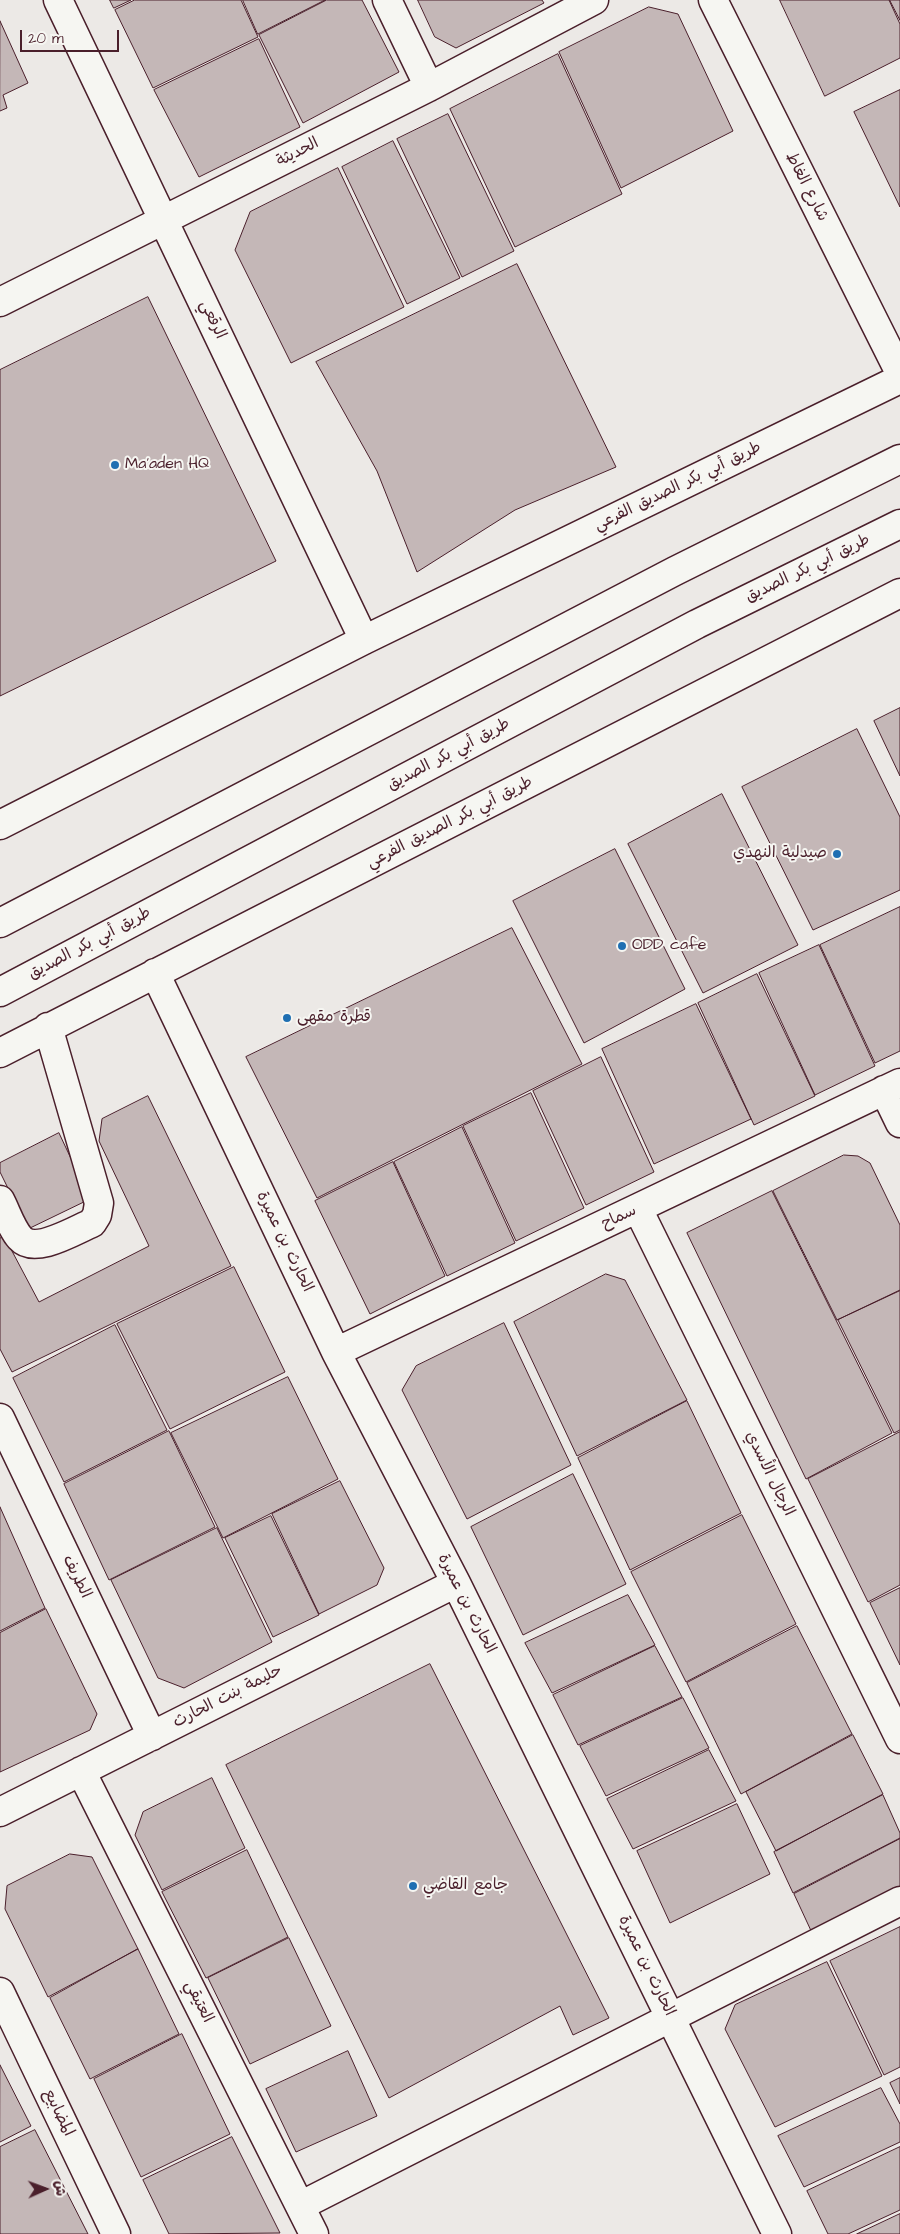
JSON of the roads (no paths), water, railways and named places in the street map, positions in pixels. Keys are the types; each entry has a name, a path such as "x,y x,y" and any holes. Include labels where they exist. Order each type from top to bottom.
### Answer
{"street":[{"name":"الرقعي","path":"58,0 364,640"},
{"path":"387,0 428,88"},
{"name":"الحديثة","path":"0,302 428,88 594,0"},
{"name":"شارع الغاط","path":"713,0 900,373"},
{"name":"طريق أبي بكر الصديق الفرعي","path":"0,826 364,640 900,379"},
{"path":"0,923 675,571 900,459"},
{"name":"طريق أبي بكر الصديق","path":"0,992 697,624 900,524"},
{"name":"طريق أبي بكر الصديق الفرعي","path":"0,1053 900,593"},
{"name":"الحارث بن عميرة","path":"155,973 336,1352 456,1583 776,2234"},
{"path":"0,1200 20,1238 30,1244 42,1244 92,1223 97,1215 99,1203 48,1027"},
{"path":"892,1086 900,1123"},
{"name":"سماح","path":"336,1352 892,1086"},
{"name":"الرجال الأسدي","path":"638,1209 900,1739"},
{"name":"الطريف","path":"1,1422 152,1736"},
{"name":"حليمة بنت الحارث","path":"0,1812 456,1583"},
{"name":"العتيقي","path":"82,1771 314,2234"},
{"path":"300,2206 900,1901"},
{"name":"المضابيع","path":"0,1992 116,2234"}],"place":[{"name":"Ma'aden HQ","path":"115,465"},
{"name":"صيدلية النهدي","path":"837,854"},
{"name":"ODD cafe","path":"622,946"},
{"name":"قطرة مقهى","path":"287,1018"},
{"name":"جامع القاضي","path":"413,1886"}]}
